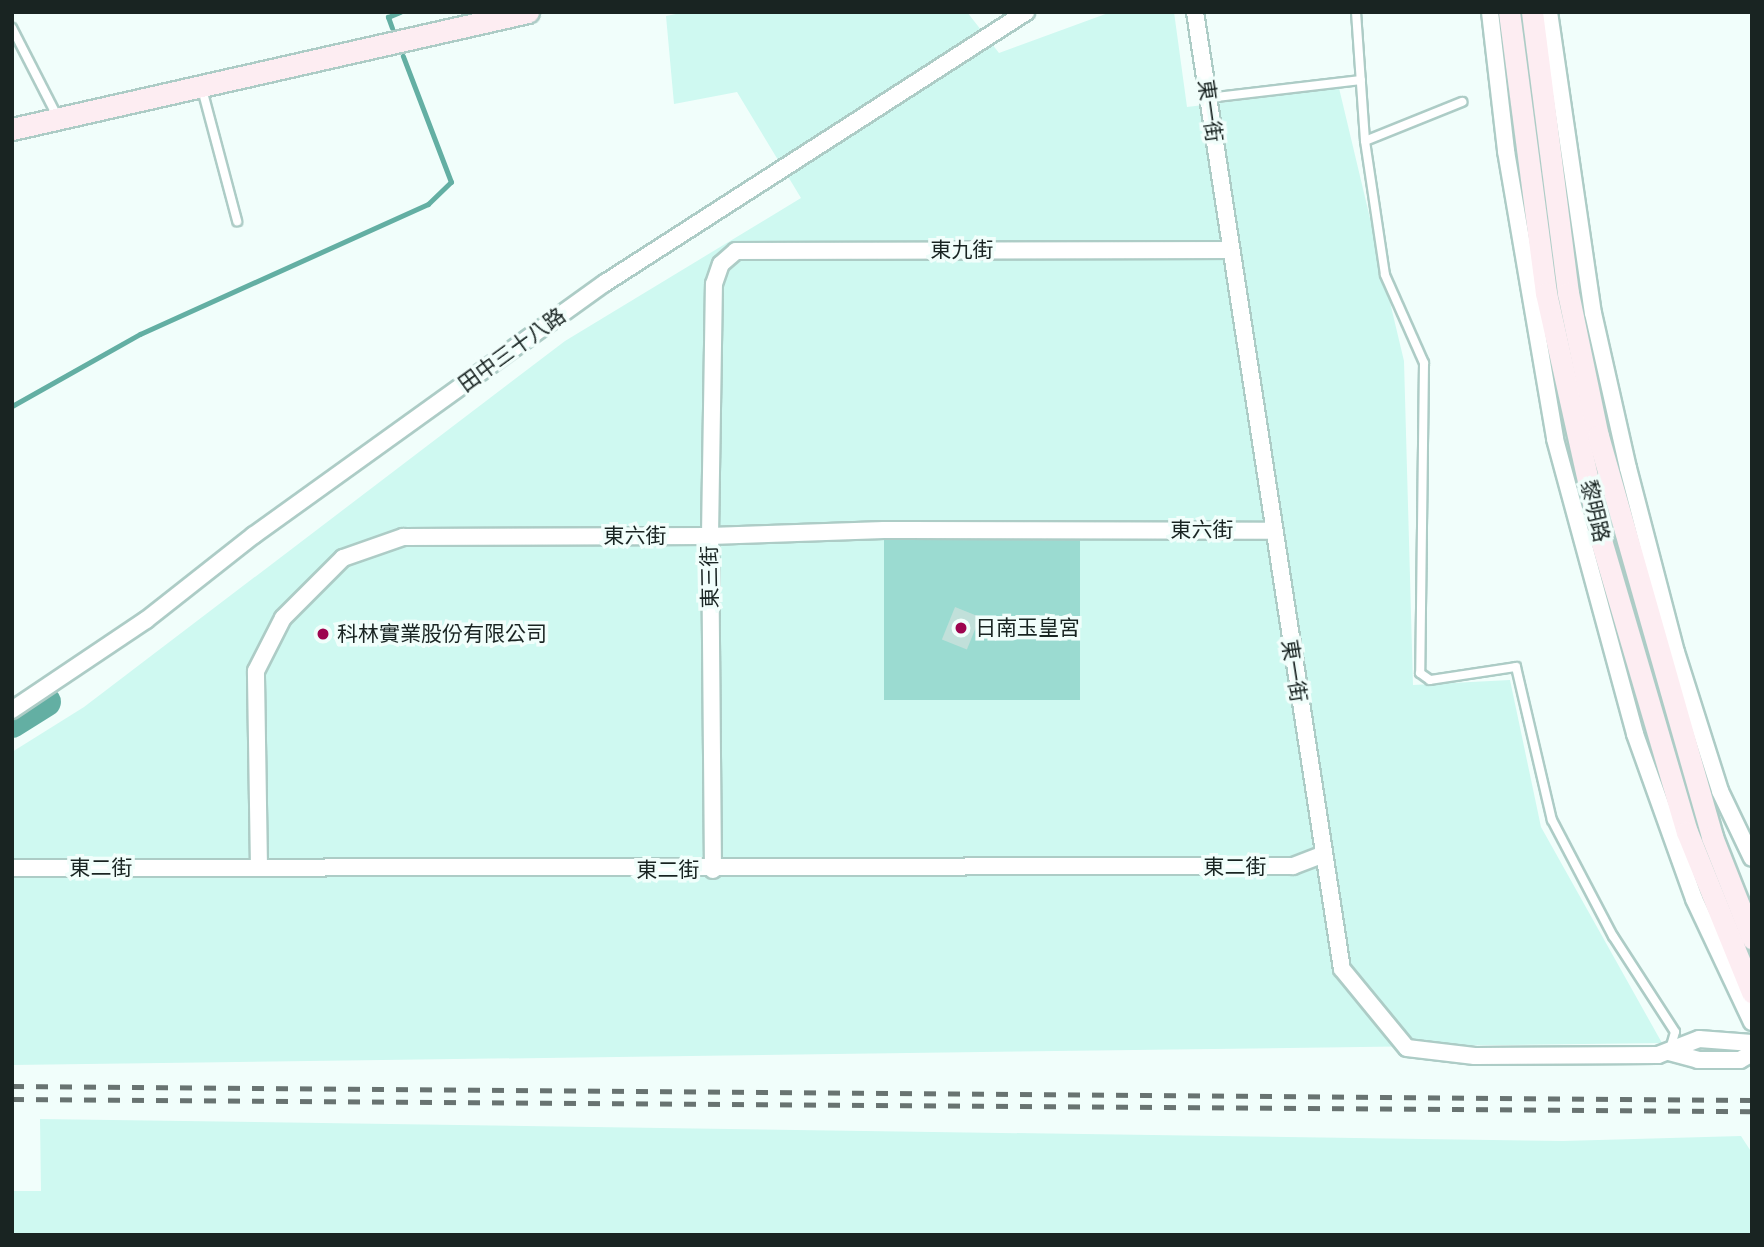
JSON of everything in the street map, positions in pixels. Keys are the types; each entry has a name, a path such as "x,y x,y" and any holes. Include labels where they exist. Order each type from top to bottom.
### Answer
{"street":[{"path":"12,129 528,12"},
{"name":"田中三十八路","path":"12,709 146,620 254,535 605,283 1026,12"},
{"name":"東一街","path":"1195,12 1322,855 1342,969 1407,1048 1475,1056 1669,1052"},
{"path":"1490,12 1536,339 1555,439 1593,544 1635,734 1694,899 1752,1022"},
{"name":"黎明路","path":"1509,12 1546,293 1590,489 1593,544 1687,832 1752,992"},
{"name":"黎明路","path":"1532,12 1568,293 1630,561 1712,837 1752,938"},
{"path":"1549,12 1593,313 1628,468 1676,652 1720,791 1752,858"},
{"path":"1542,85 1570,159"},
{"path":"1502,96 1524,133"},
{"name":"東九街","path":"714,284 721,264 736,250 1230,250"},
{"name":"東三街","path":"713,870 709,536 714,284"},
{"path":"1628,468 1630,561"},
{"name":"東六街","path":"259,869 256,671 283,618 343,558 403,537 709,536 884,530 1273,531"},
{"name":"東二街","path":"12,868 713,870 1293,866 1322,855"},
{"path":"1669,1052 1699,1039 1752,1043"},
{"path":"1669,1052 1698,1059 1740,1060 1752,1053"}],"lane":[{"path":"1356,12 1366,141 1385,275 1424,363 1420,673 1430,680 1516,667 1552,820 1613,936 1675,1032 1669,1052"},
{"path":"12,29 58,118"},
{"path":"1208,98 1361,79"},
{"path":"202,86 237,221"},
{"path":"1366,141 1462,102"}],"shaded area":[{"path":"686,12 967,12 999,53 1111,12 1174,12 1187,107 1339,88 1404,361 1413,685 1510,680 1541,827 1662,1043 12,1065 12,752 84,707 565,341 801,198 737,92 674,104 666,16"},
{"path":"884,530 1080,530 1080,700 884,700"},
{"path":"40,1119 1563,1141 1741,1136 1752,1153 1752,1235 12,1235 12,1191 41,1191"}],"building":[{"name":"日南玉皇宮","path":"955,607 980,617 967,650 942,639"}],"waterway":[{"path":"392,28 388,17 400,12"},
{"path":"12,406 140,334 428,204 451,182 403,56"},
{"path":"12,723 46,702"}],"railway":[{"path":"12,1086 1752,1100"},
{"path":"12,1099 1752,1111"}],"place":[{"name":"日南玉皇宮","path":"961,628"},
{"name":"科林實業股份有限公司","path":"323,634"}]}
